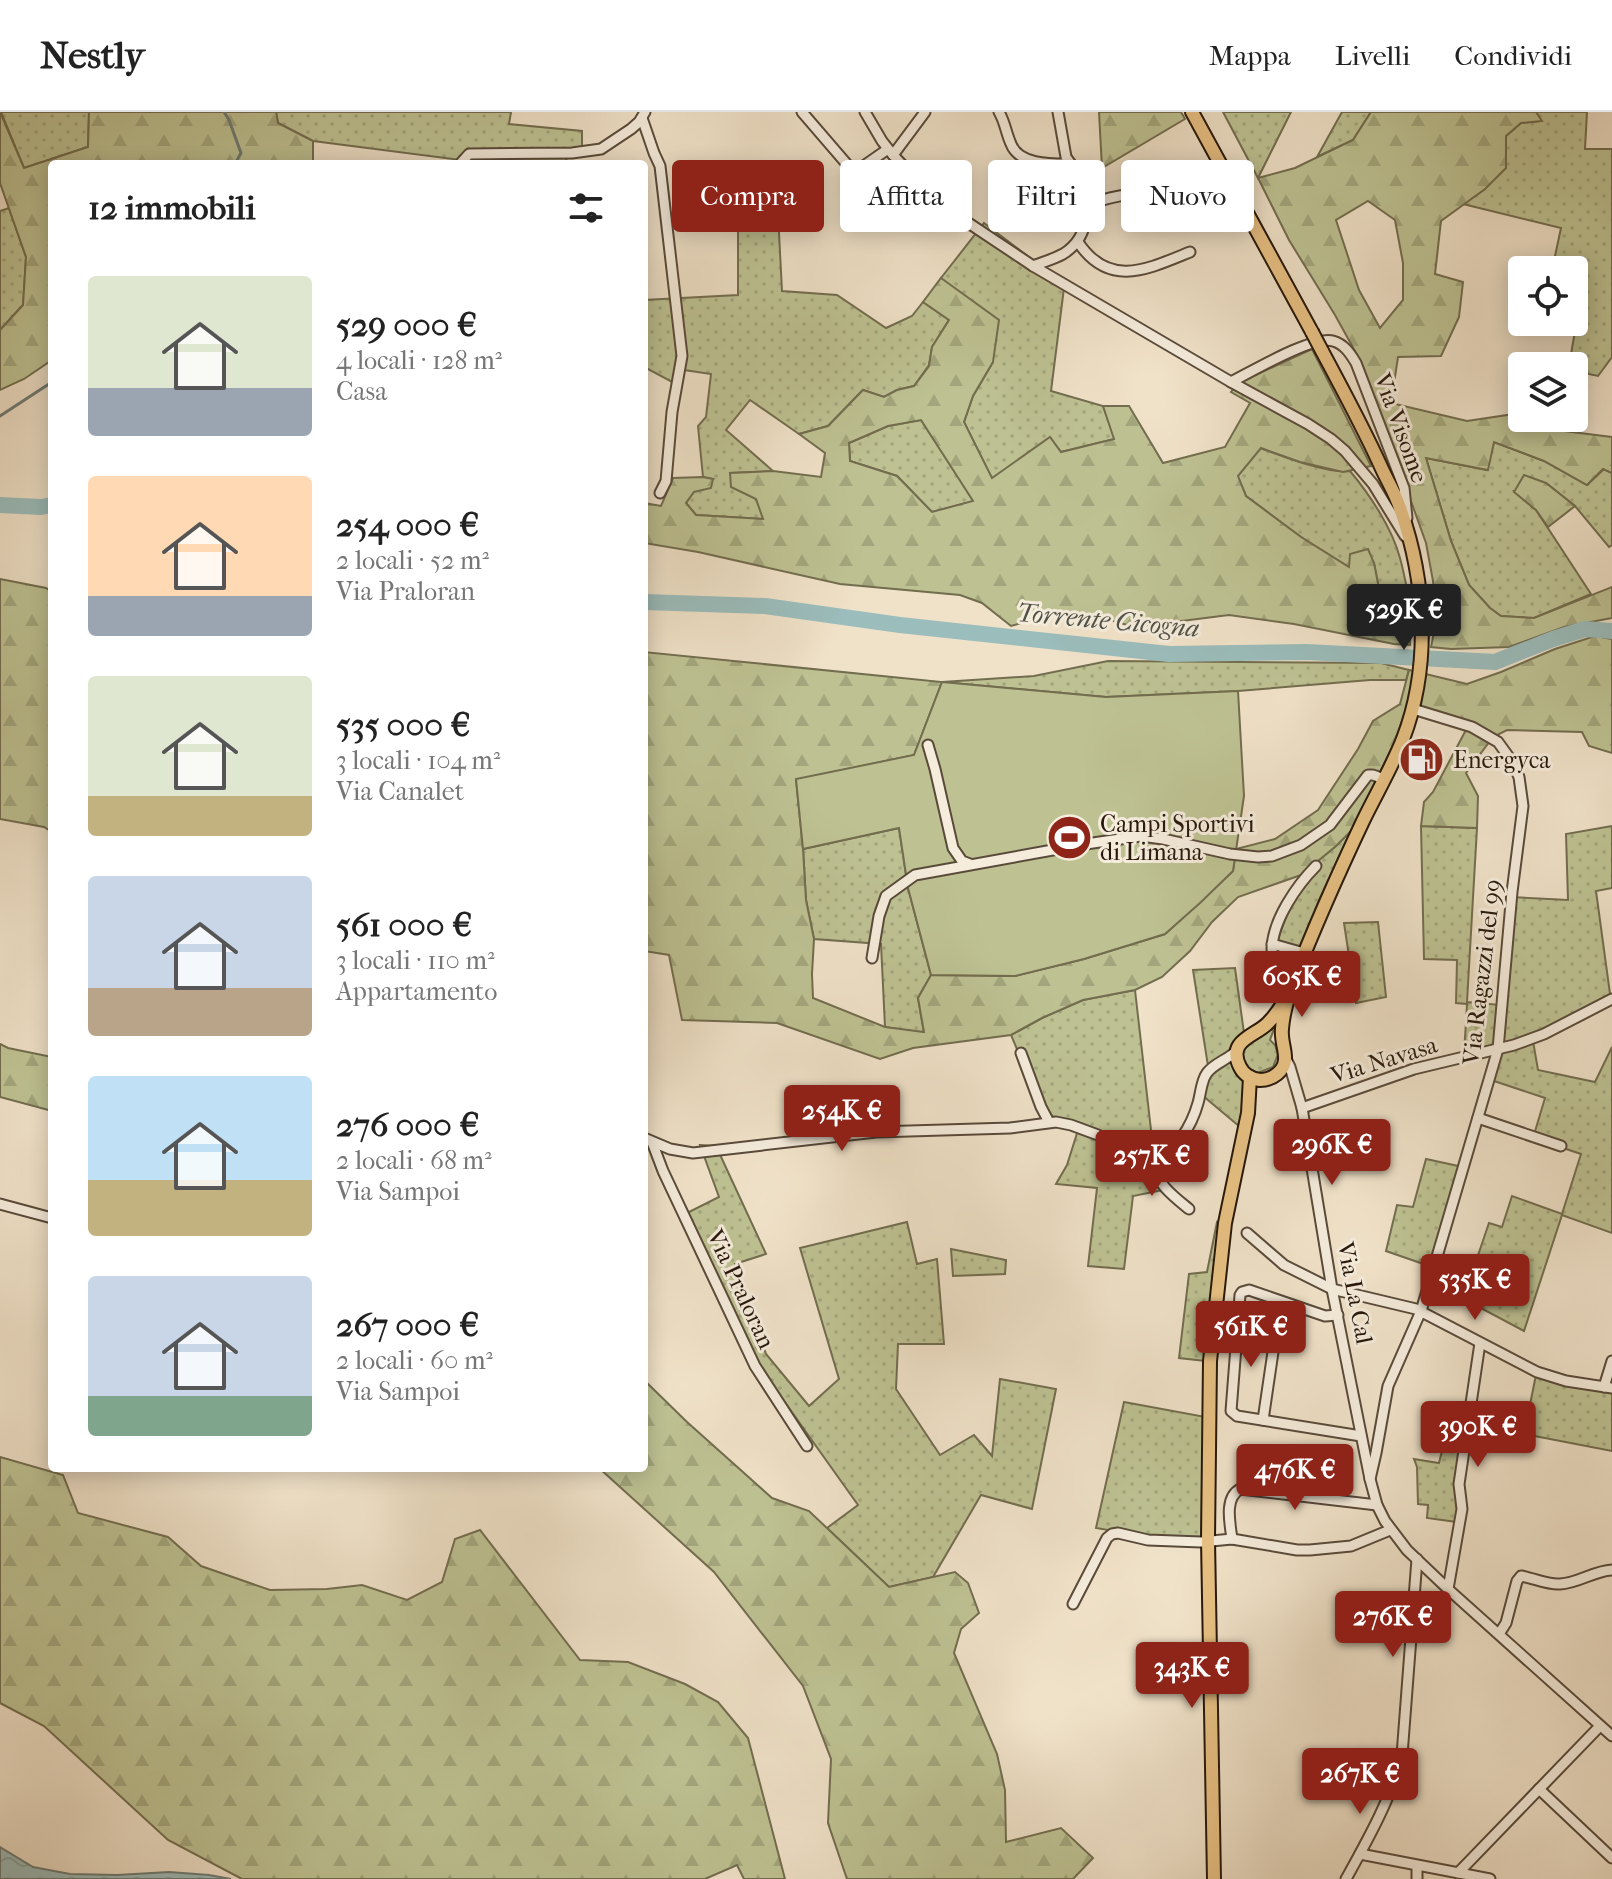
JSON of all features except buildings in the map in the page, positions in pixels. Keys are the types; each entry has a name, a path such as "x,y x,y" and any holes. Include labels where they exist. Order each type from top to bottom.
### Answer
{"main road":[{"path":"1192,112 1312,332 1400,507 1411,546 1422,626 1419,680 1413,709 1402,740 1333,886 1289,993 1282,1026 1286,1059 1280,1072 1256,1094 1248,1113 1225,1223 1209,1401 1208,1540 1214,1879"},
{"path":"1248,1113 1245,1072 1237,1058 1238,1049 1246,1037 1259,1031 1272,1019 1289,993"},
{"path":"1259,1031 1276,1035 1282,1042"},
{"path":"1245,1072 1258,1080 1270,1078"}],"street":[{"path":"802,112 844,160"},
{"name":"Via Visome","path":"865,112 898,160"},
{"path":"876,160 890,152 925,112"},
{"path":"999,112 1016,153 1023,159 1033,160"},
{"path":"1058,112 1068,160"},
{"path":"464,160 469,154 572,153 601,149 631,129 644,115"},
{"path":"644,115 660,166 682,356 672,412 666,481 660,493"},
{"name":"Via Visome","path":"972,225 1033,266 1308,424 1345,451 1373,484 1411,546"},
{"path":"1033,266 1062,254 1078,242 1081,232"},
{"path":"1078,242 1084,252 1096,261 1126,273 1190,252"},
{"name":"Via Visome","path":"1231,382 1310,344 1330,339 1343,345 1356,363 1404,488 1411,546"},
{"name":"Via Ragazzi del 99","path":"1370,1479 1388,1386 1421,1311 1498,1049 1523,806 1519,777 1498,742 1462,723 1413,709"},
{"path":"928,745 953,848 962,861 970,864"},
{"path":"872,958 879,916 886,896 915,875 1141,836 1230,854 1272,856 1301,845 1330,825 1368,775 1384,779"},
{"path":"1278,979 1272,944 1290,898 1316,866"},
{"path":"1272,944 1304,953"},
{"name":"Via Navasa","path":"1302,1108 1414,1069 1498,1049 1544,1034 1612,999"},
{"path":"1153,1164 1170,1152 1186,1130 1197,1108 1204,1078 1238,1049"},
{"path":"1021,1053 1049,1122"},
{"name":"Via La Cal","path":"1286,1059 1302,1108 1332,1289 1377,1505 1390,1530 1417,1559 1612,1736"},
{"path":"1216,1065 1245,1072"},
{"path":"1270,1078 1283,1079 1296,1093"},
{"path":"1478,1118 1561,1146"},
{"name":"Via Praloran","path":"648,1140 670,1149 693,1153 876,1132 1010,1128 1049,1122 1071,1125 1098,1135 1142,1162 1153,1164 1163,1186 1189,1209"},
{"name":"Via Praloran","path":"648,1140 755,1366 807,1446"},
{"path":"0,1204 48,1217"},
{"path":"1247,1233 1284,1265 1332,1289 1421,1311 1537,1372 1566,1381 1608,1387 1612,1361"},
{"path":"1338,1315 1325,1316 1249,1290 1242,1292 1231,1411 1237,1416 1361,1436"},
{"path":"1448,1589 1462,1509 1459,1484 1480,1343"},
{"path":"1263,1420 1273,1352"},
{"path":"1232,1539 1231,1497 1240,1489 1377,1505"},
{"path":"1073,1604 1107,1538 1112,1534 1190,1542 1232,1539 1310,1550 1351,1546 1390,1530"},
{"path":"1346,1879 1393,1784 1402,1755 1417,1559"},
{"path":"1499,1634 1505,1625 1521,1576 1558,1584 1612,1570"},
{"path":"1458,1873 1600,1726"},
{"path":"1539,1789 1612,1858"},
{"path":"1360,1854 1490,1879"},
{"path":"1417,1866 1417,1879"}],"green space":[{"path":"0,112 24,168 48,160 48,363 0,390 0,330 23,305 26,257 0,183"},
{"path":"1,112 89,112 88,147 24,168"},
{"path":"89,112 276,112 278,123 313,141 313,160 48,160 88,147"},
{"path":"276,112 511,112 509,124 582,131 582,155 567,155 566,160 461,160 313,141 278,123"},
{"path":"1099,112 1181,112 1185,119 1105,166 1105,160 1102,160"},
{"path":"1223,112 1291,112 1258,178 1254,160 1248,160"},
{"path":"1342,112 1371,112 1353,140 1317,157"},
{"path":"1371,112 1536,112 1542,121 1521,123 1506,136 1506,168 1485,189 1441,221 1435,274 1463,282 1459,317 1441,356 1398,357 1391,403 1467,421 1508,415 1508,432 1572,432 1612,437 1612,473 1603,469 1587,485 1544,461 1494,442 1488,470 1426,458 1451,541 1469,585 1490,608 1501,616 1534,618 1612,587 1612,618 1564,627 1509,647 1431,647 1437,617 1426,543 1361,362 1289,240 1258,178 1295,168 1353,140","holes":["1368,201 1395,220 1403,263 1403,300 1380,328 1359,290 1336,220"]},
{"path":"1536,112 1587,112 1585,149 1612,149 1612,357 1598,376 1588,374 1588,352 1571,352 1574,336 1588,336 1588,256 1555,256 1561,228 1463,204 1485,189 1506,136 1521,123 1541,121"},
{"path":"9,208 26,257 23,305 0,330 0,211"},
{"path":"984,223 988,226 988,232 996,232 1065,280 1051,391 1103,406 1115,439 1061,452 1050,438 992,479 964,422 973,396 993,362 941,278"},
{"path":"738,232 779,232 782,291 837,295 886,328 912,316 923,302 949,320 932,347 929,365 914,386 884,397 863,390 828,426 799,434 750,400 726,430 773,471 731,473 756,499 764,519 696,515 686,503 694,491 713,479 703,477 698,426 706,417 711,374 677,369 674,383 648,369 648,300 738,295"},
{"path":"941,278 999,320 993,362 973,396 964,422 992,478 1050,437 1061,452 1114,439 1103,406 1129,406 1163,463 1225,447 1250,403 1231,392 1238,383 1312,349 1371,466 1343,472 1300,462 1261,448 1238,476 1246,496 1301,537 1349,567 1350,554 1368,549 1381,599 1398,612 1412,614 1410,645 1229,615 1134,627 1093,615 1045,616 1011,626 982,603 960,595 840,584 648,544 648,504 661,506 673,478 713,479 711,488 694,492 686,503 696,515 763,519 756,499 731,487 730,473 773,471 821,477 825,453 799,434 828,426 863,390 884,397 914,386 929,366 932,347 949,320 923,302","holes":["921,420 973,501 932,512 897,476 850,461 849,443 888,426"]},
{"path":"921,420 974,501 932,512 897,476 850,461 849,443 888,426"},
{"path":"1494,442 1544,461 1587,485 1604,469 1612,473 1612,545 1609,547 1575,506 1546,483 1514,491 1536,510 1591,594 1534,618 1501,616 1469,585 1451,541 1426,458 1487,470"},
{"path":"1260,448 1317,467 1350,471 1392,535 1412,614 1398,612 1381,599 1374,563 1350,568 1301,537 1246,496 1237,475"},
{"path":"1524,475 1546,483 1575,506 1548,527 1536,510 1514,492"},
{"path":"0,579 48,589 48,830 0,819"},
{"path":"1595,636 1612,639 1612,753 1589,746 1582,732 1507,730 1493,737 1466,773 1478,796 1477,828 1421,826 1424,802 1433,792 1467,728 1407,706 1395,741 1352,830 1336,846 1301,875 1238,897 1162,977 1135,990 1083,1000 1011,1035 913,1048 880,1059 777,1023 682,1020 669,955 648,952 648,652 942,682 914,755 796,780 806,900 814,939 813,998 885,1027 924,1032 918,998 931,975 1015,976 1165,934 1233,871 1236,849 1275,839 1318,810 1373,721 1400,704 1409,670 1467,684"},
{"path":"1108,661 1381,663 1409,670 1406,680 1106,697 942,682 1034,676"},
{"name":"Campi Sportivi di Limana","path":"942,682 1106,697 1238,691 1244,796 1233,871 1165,934 1015,976 931,975 908,888 899,828 803,849 796,779 914,755"},
{"path":"1421,826 1477,828 1467,1002 1500,1005 1510,897 1568,900 1566,834 1612,826 1612,888 1596,891 1611,1001 1533,1041 1538,1070 1595,1082 1612,1047 1612,1233 1562,1215 1524,1331 1428,1280 1432,1267 1386,1251 1397,1205 1413,1207 1426,1159 1463,1167 1436,1255 1473,1270 1489,1223 1502,1227 1512,1196 1562,1214 1581,1154 1533,1138 1545,1098 1488,1079 1496,1049 1464,1055 1467,1004 1456,1003 1457,960 1424,959"},
{"path":"899,828 908,888 931,975 918,998 924,1033 885,1027 881,944 814,939 806,900 803,849"},
{"path":"1352,830 1281,993 1277,942 1301,875"},
{"path":"1378,922 1386,997 1356,1003 1344,923"},
{"path":"1235,968 1244,1033 1274,1029 1270,1040 1278,1054 1273,1067 1260,1072 1246,1132 1202,1095 1208,1066 1193,970"},
{"path":"1135,990 1155,1165 1168,1189 1133,1196 1124,1269 1088,1266 1097,1188 1056,1184 1067,1165 1078,1130 1049,1125 1011,1035 1083,1000"},
{"path":"0,1044 48,1056 48,1110 0,1097"},
{"path":"700,1145 716,1146 766,1254 735,1264 766,1354 809,1406 839,1379 800,1248 907,1222 917,1264 937,1259 944,1344 898,1344 896,1389 940,1455 974,1435 992,1456 1000,1379 1056,1389 1032,1509 981,1495 933,1577 889,1587 827,1528 858,1505 759,1366 687,1213 719,1197"},
{"path":"1217,1222 1223,1225 1214,1362 1179,1358 1189,1274 1207,1272"},
{"path":"951,1249 1006,1260 1005,1274 953,1276"},
{"path":"1536,1375 1612,1388 1612,1451 1524,1434"},
{"path":"648,1384 772,1498 809,1511 889,1587 955,1572 968,1583 979,1613 961,1629 954,1653 997,1754 1005,1790 1006,1842 1061,1828 1093,1858 1073,1879 847,1879 828,1823 831,1759 803,1686 714,1572 603,1472 648,1472"},
{"path":"1124,1402 1211,1418 1210,1542 1190,1544 1096,1528"},
{"path":"1449,1422 1466,1428 1457,1522 1427,1518 1428,1505 1418,1504 1414,1459 1439,1463"},
{"path":"0,1457 63,1475 78,1513 168,1537 201,1566 270,1590 362,1585 407,1600 442,1582 455,1539 480,1530 580,1660 628,1662 685,1684 718,1702 748,1738 785,1879 744,1879 737,1865 705,1879 242,1879 168,1840 44,1726 0,1703"}],"water":[{"path":"0,1847 33,1867 70,1874 169,1872 231,1879 0,1879"}],"waterway":[{"path":"224,112 241,153 237,160"},
{"path":"0,416 48,385"},
{"name":"Torrente Cicogna","path":"0,505 48,506"},
{"name":"Torrente Cicogna","path":"648,602 765,606 900,625 1169,654 1307,652 1495,662 1585,629 1612,631"}],"place":[{"name":"Energyca","path":"1422,760"},
{"name":"Campi Sportivi di Limana","path":"1069,838"}]}
